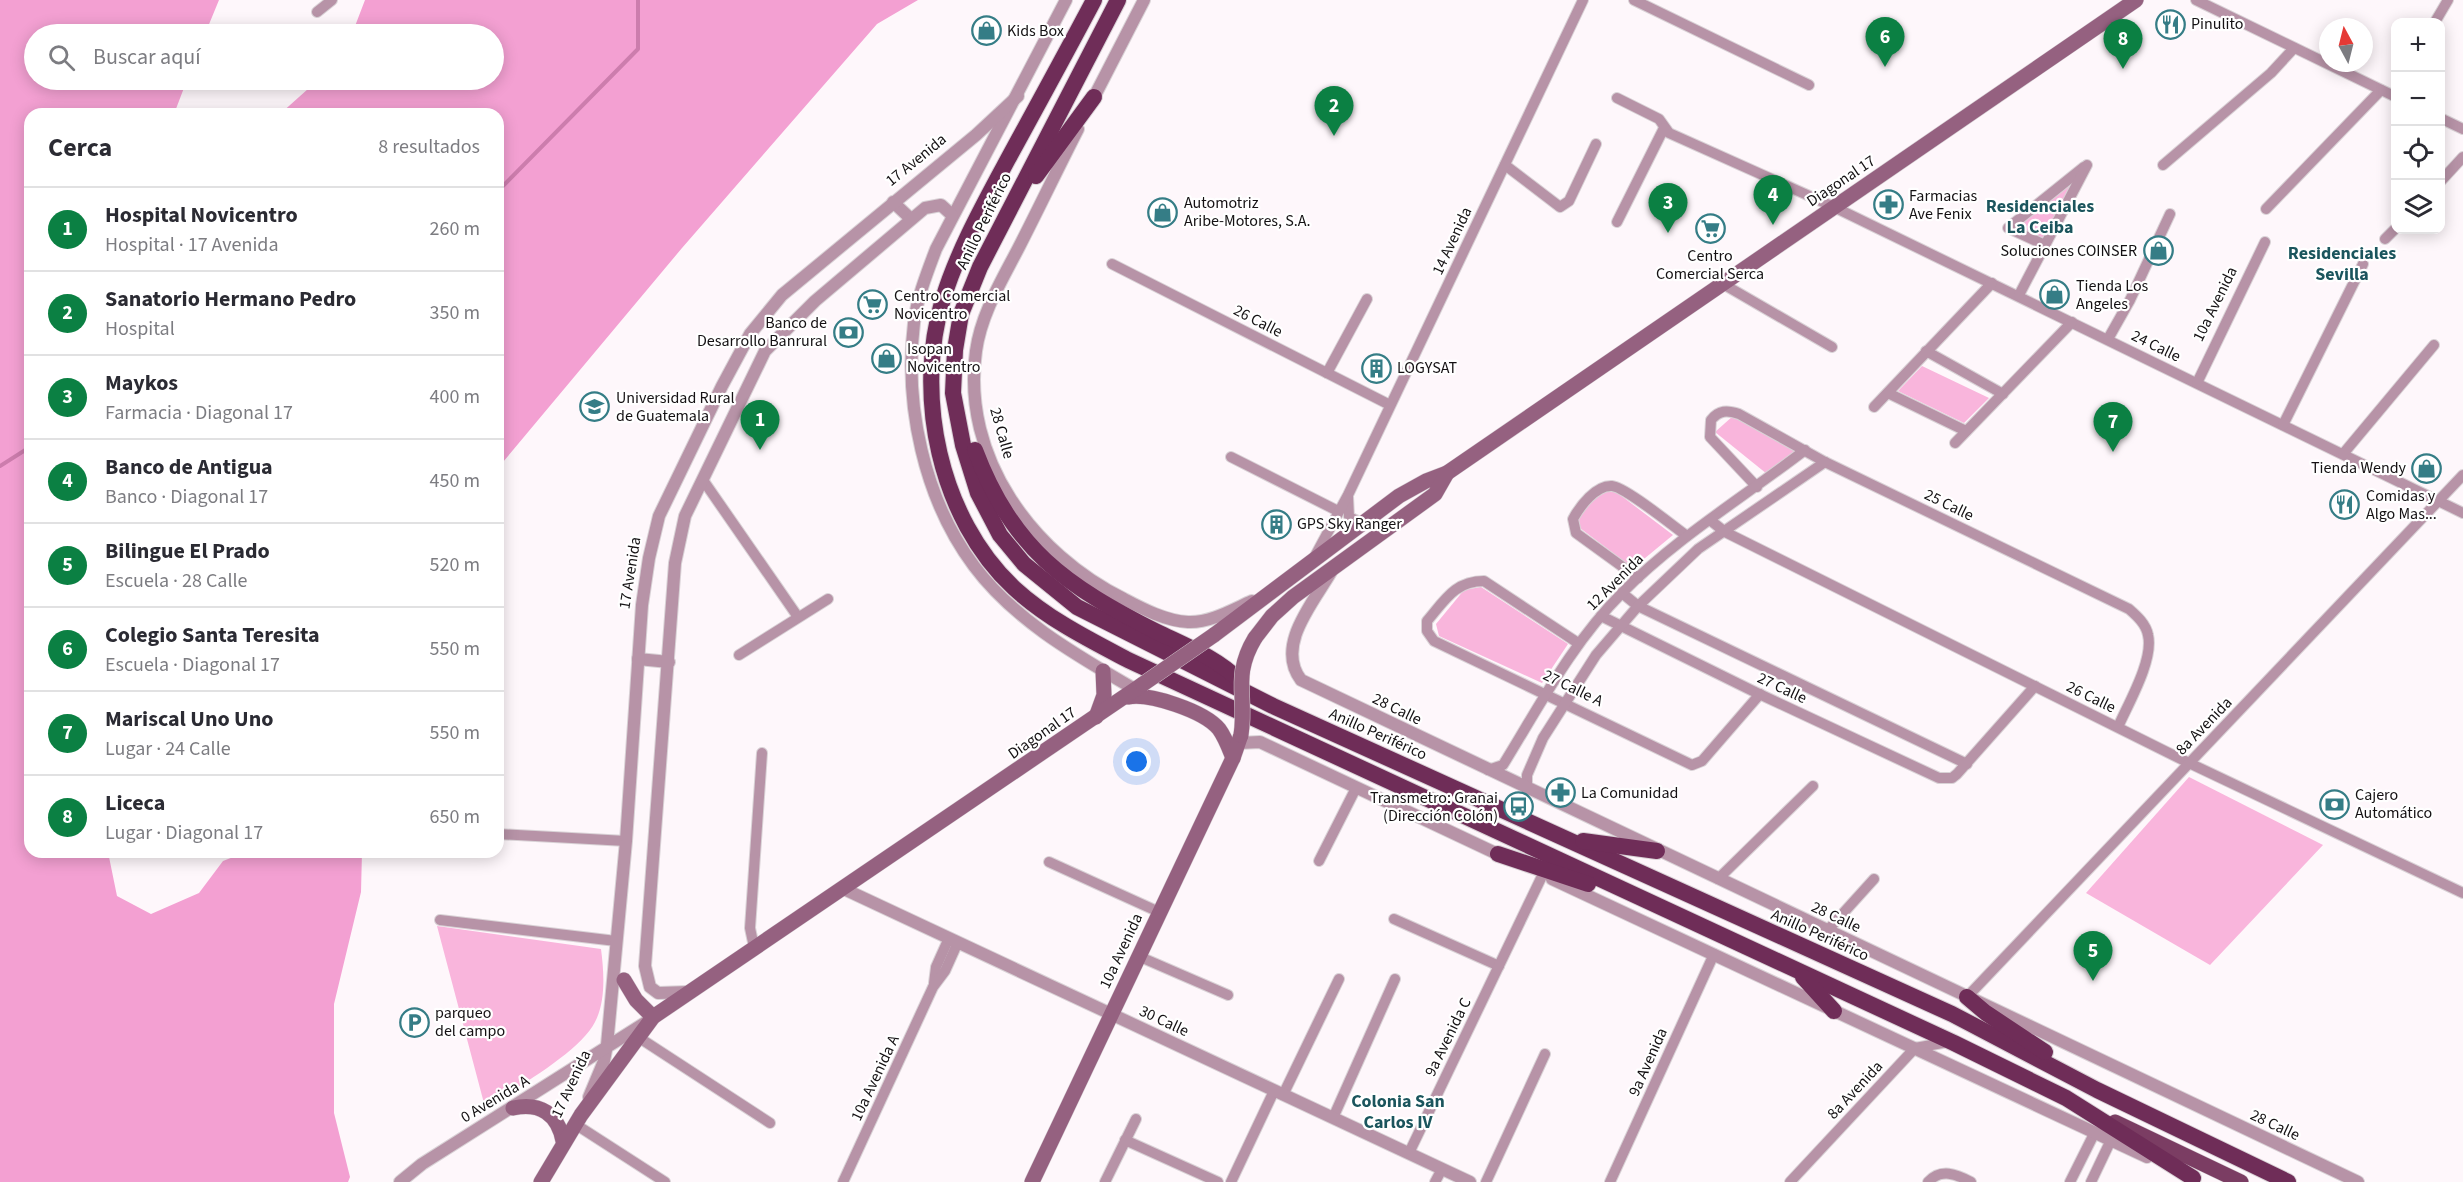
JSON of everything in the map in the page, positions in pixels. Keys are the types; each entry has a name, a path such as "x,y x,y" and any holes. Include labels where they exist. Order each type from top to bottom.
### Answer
{"highway":[{"path":"1082,22 1086,0"},
{"name":"Anillo Periférico","path":"1094,0 986,199 958,258 943,300 932,351 930,398 938,448 956,504 987,557 1014,587 1066,629 1659,908 1954,1043 2066,1098"},
{"name":"Anillo Periférico","path":"1118,0 1003,221 980,267 961,314 955,350 953,393 963,446 975,484 1000,536 1024,564 1077,607 1273,706 1952,1014 2097,1090 2288,1182"},
{"path":"1003,221 1094,97"},
{"path":"953,393 988,484 1008,518 1046,563 1092,597 1208,657 1230,670 1240,681"},
{"path":"1564,838 1657,850"},
{"path":"1498,854 1659,908"},
{"path":"1796,970 1834,1011"},
{"path":"1967,997 1986,1013 2075,1071 2097,1090"},
{"path":"2066,1098 2197,1180"}],"main road":[{"name":"Diagonal 17","path":"578,1120 653,1017 1135,690 1399,496 1447,473 2136,0"},
{"name":"Diagonal 17","path":"1240,739 1243,718 1240,681 1244,658 1255,638 1279,610 1335,565 1435,494 1447,473"},
{"path":"1096,717 1104,694 1103,671"},
{"path":"1135,690 1210,720 1226,741 1233,758"},
{"name":"10a Avenida","path":"1032,1182 1240,739"},
{"path":"624,980 636,1000 653,1017"},
{"name":"Anillo Periférico","path":"2066,1098 2241,1182"},
{"path":"513,1108 533,1106 544,1109 556,1120 563,1142"},
{"name":"17 Avenida","path":"541,1182 578,1120"}],"street":[{"path":"317,12 332,0"},
{"name":"Anillo Periférico","path":"1066,0 1018,96 952,215 923,283 914,322 913,386 920,446 930,478 949,524 974,566 1004,598 1048,636 1135,690"},
{"path":"1094,97 1144,0"},
{"name":"14 Avenida","path":"1315,557 1348,495 1583,0"},
{"path":"1634,0 1809,85"},
{"path":"2196,0 2391,95"},
{"path":"2437,18 2448,0"},
{"path":"2163,165 2271,73 2294,48"},
{"path":"2266,209 2381,90"},
{"name":"17 Avenida","path":"578,1120 604,1061 607,1045 626,842 638,659 649,558 659,516 750,334 782,295 976,135 1018,96"},
{"name":"28 Calle","path":"1094,97 981,327 974,368 975,390 978,418 987,451 1010,501 1025,522 1054,552 1099,587 1172,620 1188,622 1207,620 1263,596"},
{"name":"24 Calle","path":"1617,98 1659,119 1669,133 1834,207 2019,295 2463,513"},
{"path":"2445,120 2463,129"},
{"path":"1617,222 1664,128"},
{"path":"1504,165 1560,207 1569,201 1596,144"},
{"path":"2442,180 2463,157"},
{"path":"2019,295 2087,165 2008,228 2045,245"},
{"path":"892,202 911,219"},
{"path":"688,992 658,993 650,987 645,966 675,563 685,516 765,351 815,301 925,208 944,206 952,215"},
{"path":"2108,339 2130,300 2170,214"},
{"path":"2385,239 2391,233"},
{"name":"10a Avenida","path":"2197,383 2265,242"},
{"name":"26 Calle","path":"1112,264 1390,405"},
{"path":"2283,424 2363,264"},
{"path":"1874,408 1992,283"},
{"path":"1723,284 1832,347"},
{"path":"1327,373 1367,299"},
{"path":"1955,443 2072,322"},
{"path":"2343,454 2434,345"},
{"path":"1926,351 2003,394"},
{"path":"1888,393 1966,431"},
{"name":"25 Calle","path":"1757,487 1710,437 1709,428 1714,416 1727,410 1739,414 1825,462 2121,604 2144,625 2148,635 2149,655 2118,727"},
{"name":"12 Avenida","path":"1487,771 1503,765 1578,643 1622,593 1687,536 1805,450"},
{"path":"1231,457 1338,511"},
{"name":"12 Avenida","path":"1527,790 1528,769 1544,738 1596,655 1638,606 1698,549 1825,462"},
{"name":"8a Avenida","path":"1967,997 2463,475"},
{"path":"703,480 798,617"},
{"path":"1638,578 1576,533 1573,524 1577,511 1604,487 1619,487 1687,536"},
{"path":"1348,495 1349,517 1362,523"},
{"name":"26 Calle","path":"1710,520 1725,532 2189,763 2463,893"},
{"name":"28 Calle","path":"1335,565 1294,636 1290,656 1292,669 1301,680 1527,790 2358,1182"},
{"name":"27 Calle A","path":"1578,643 1484,581 1471,581 1459,585 1427,621 1427,632 1434,641 1546,692 1685,762 1697,764 1760,694"},
{"name":"27 Calle","path":"1602,616 1619,627 1939,778 1952,778 1967,764 1638,606 1622,593"},
{"path":"739,655 828,599"},
{"path":"638,659 669,662"},
{"path":"1967,764 2035,686"},
{"path":"1240,739 1260,742 2197,1180"},
{"path":"754,947 750,928 762,753"},
{"path":"1718,879 1813,786"},
{"path":"1319,861 1356,788"},
{"path":"504,834 626,842"},
{"path":"1049,862 1159,912"},
{"name":"9a Avenida C","path":"1409,1153 1543,874"},
{"path":"1827,931 1874,879"},
{"name":"30 Calle","path":"844,889 1470,1182"},
{"path":"1394,919 1500,966"},
{"path":"440,920 616,941"},
{"name":"10a Avenida A","path":"843,1182 933,987 936,967 953,940"},
{"name":"9a Avenida","path":"1610,1182 1714,954"},
{"path":"1138,956 1228,995"},
{"path":"615,961 619,976 624,980 638,978 645,966"},
{"path":"1231,1182 1339,979"},
{"path":"1333,1118 1395,979"},
{"name":"Diagonal 17","path":"607,1045 653,1017"},
{"path":"638,1037 770,1123"},
{"path":"1915,1048 1937,1042 1954,1043"},
{"name":"0 Avenida A","path":"400,1182 422,1164 513,1108 607,1045"},
{"name":"8a Avenida","path":"1790,1182 1915,1048"},
{"path":"1486,1182 1545,1054"},
{"path":"1105,1182 1136,1119"},
{"path":"578,1120 665,1182"},
{"path":"2070,1182 2095,1132"},
{"path":"1125,1140 1218,1182"},
{"path":"2091,1182 2111,1140"},
{"path":"1435,1182 1442,1168"},
{"path":"1928,1182 1934,1176 1945,1173 1955,1174 1971,1182"}],"shaded area":[{"path":"0,0 219,0 209,24 24,24 24,90 183,90 176,108 24,108 24,858 109,858 117,896 151,914 199,893 223,861 231,858 362,858 361,892 334,1004 334,1113 350,1177 348,1182 0,1182"},
{"path":"365,0 918,0 877,24 682,248 504,461 504,108 287,108 307,90 504,90 504,24 356,24"},
{"path":"2075,178 2043,242 2015,228"},
{"path":"1922,366 1989,398 1964,423 1898,391"},
{"path":"1733,416 1804,451 1767,474 1715,432"},
{"path":"1607,485 1673,535 1633,568 1572,522"},
{"path":"1481,587 1568,644 1542,683 1439,636 1436,624 1464,590"},
{"path":"2189,777 2323,845 2210,965 2086,893"},
{"path":"437,926 601,949 603,996 599,1014 587,1033 546,1069 485,1107"}],"waterway":[{"path":"504,185 638,49 638,0"},
{"path":"0,466 24,451"}],"place":[{"name":"Pinulito","path":"2170,24"},
{"name":"Kids Box","path":"986,31"},
{"name":"Colegio Santa Teresita","path":"1885,67"},
{"name":"Liceca","path":"2123,69"},
{"name":"Sanatorio Hermano Pedro","path":"1334,136"},
{"name":"Farmacias Ave Fenix","path":"1888,205"},
{"name":"Automotriz Aribe-Motores, S.A.","path":"1163,212"},
{"name":"Banco de Antigua","path":"1773,225"},
{"name":"Centro Comercial Serca","path":"1710,228"},
{"name":"Maykos","path":"1668,233"},
{"name":"Soluciones COINSER","path":"2158,251"},
{"name":"Tienda Los Angeles","path":"2055,295"},
{"name":"Centro Comercial Novicentro","path":"873,305"},
{"name":"Banco de Desarrollo Banrural","path":"848,332"},
{"name":"Isopan Novicentro","path":"886,358"},
{"name":"LOGYSAT","path":"1376,368"},
{"name":"Universidad Rural de Guatemala","path":"595,407"},
{"name":"Hospital Novicentro","path":"760,450"},
{"name":"Mariscal Uno Uno","path":"2113,452"},
{"name":"Tienda Wendy","path":"2427,468"},
{"name":"Comidas y Algo Mas...","path":"2345,505"},
{"name":"GPS Sky Ranger","path":"1276,524"},
{"name":"La Comunidad","path":"1560,793"},
{"name":"Cajero Automático","path":"2334,804"},
{"name":"Transmetro: Granai (Dirección Colón)","path":"1519,807"},
{"name":"Bilingue El Prado","path":"2093,981"},
{"name":"parqueo del campo","path":"414,1022"}],"district":[{"name":"Residenciales La Ceiba","path":"2040,216"},
{"name":"Residenciales Sevilla","path":"2342,263"},
{"name":"Colonia San Carlos IV","path":"1398,1111"}]}
